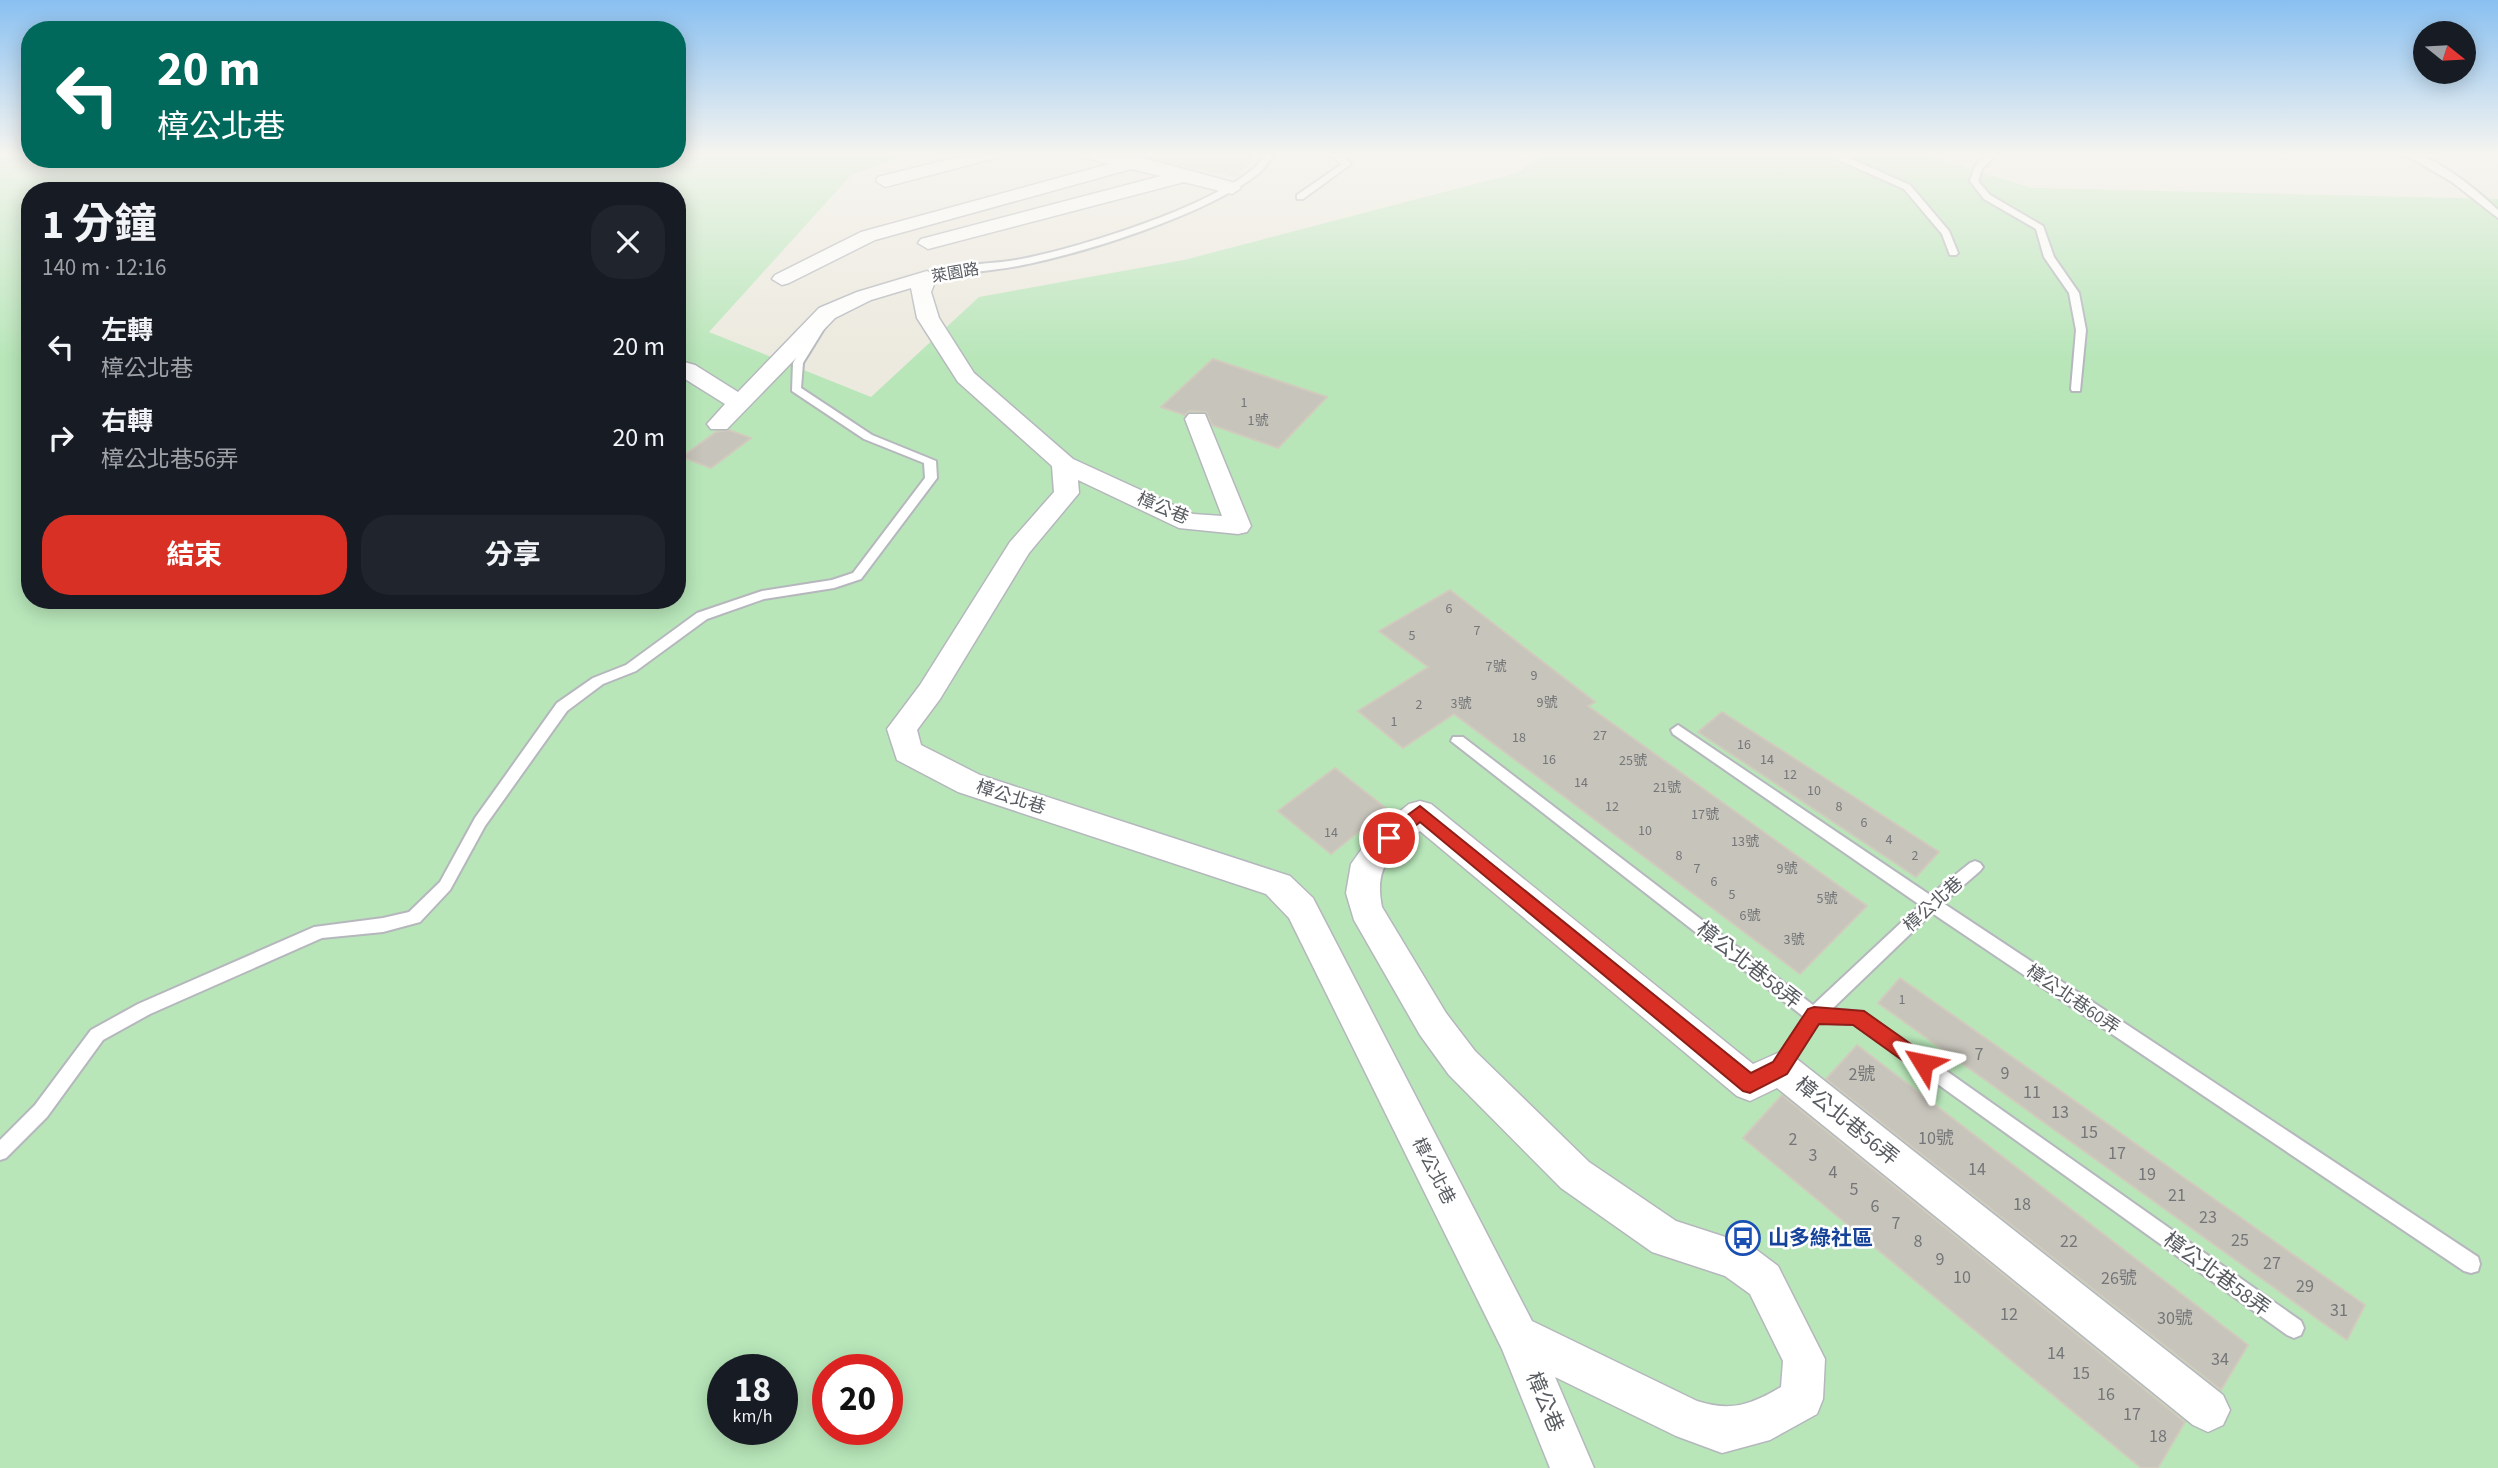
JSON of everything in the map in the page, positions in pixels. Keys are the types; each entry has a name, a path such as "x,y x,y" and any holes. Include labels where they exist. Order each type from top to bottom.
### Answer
{"street":[{"path":"782,279 868,236 920,222"},
{"path":"928,243 1010,222"},
{"path":"926,277 920,292 928,318 966,377 1065,464"},
{"name":"萊園路","path":"719,424 827,313 864,296 926,277"},
{"path":"686,370 740,403"},
{"name":"樟公巷","path":"1065,464 1188,522 1238,526 1197,419"},
{"name":"樟公北巷","path":"1065,464 1067,493 1019,548 930,692 902,729 908,752 969,784 1206,859 1278,886 1301,908 1517,1336"},
{"name":"樟公北巷56弄","path":"1517,1336 1691,1421 1722,1431 1770,1418 1802,1399 1804,1359 1764,1280 1736,1259 1666,1238 1575,1175 1462,1063 1433,1024 1366,909 1360,890 1373,850 1420,813 1750,1084 1780,1068 2207,1410"},
{"name":"樟公巷","path":"1517,1336 1572,1468"}],"lane":[{"name":"萊園路","path":"926,277 948,271 1023,262 1080,246 1144,222"},
{"path":"1936,222 1946,233 1953,253"},
{"path":"2029,222 2040,228 2049,257 2074,293 2081,330 2076,389"},
{"path":"0,1152 41,1111 97,1035 145,1009 320,932 383,925 414,917 445,886 480,822 562,707 598,681 631,668 702,616 762,595 834,584 856,576 931,478 930,461 868,437 796,389 799,363 827,313"},
{"name":"樟公北巷60弄","path":"1678,730 1931,904 2471,1264"},
{"name":"樟公北巷58弄","path":"1458,741 1814,1015 1857,1017 2294,1328"},
{"name":"樟公北巷","path":"1780,1068 1814,1015 1931,904 1975,867"}],"green space":[{"path":"0,222 21,222 21,609 686,609 686,222 809,222 709,332 871,397 979,297 1184,260 1331,222 2498,222 2498,1468 0,1468"}],"building":[{"path":"1213,359 1327,397 1278,448 1212,425 1206,412 1189,411 1185,415 1161,407"},
{"path":"729,430 751,438 711,468 686,459 686,454 716,432"},
{"path":"1450,590 1595,702 1588,706 1867,906 1800,974 1454,714 1403,748 1358,711 1428,667 1379,631"},
{"path":"1722,712 1939,852 1916,877 1698,732"},
{"path":"1335,768 1387,809 1331,854 1278,811"},
{"path":"1900,978 2365,1305 2347,1340 1878,1003"},
{"path":"1857,1045 2248,1345 2221,1390 1826,1079"},
{"path":"1782,1095 2185,1422 2158,1468 2141,1468 1743,1138"}],"place":[{"name":"山多綠社區","path":"1743,1238"}],"route":[{"path":"1389,838 1420,813 1750,1084 1780,1068 1814,1015 1857,1017 1923,1063"}]}
